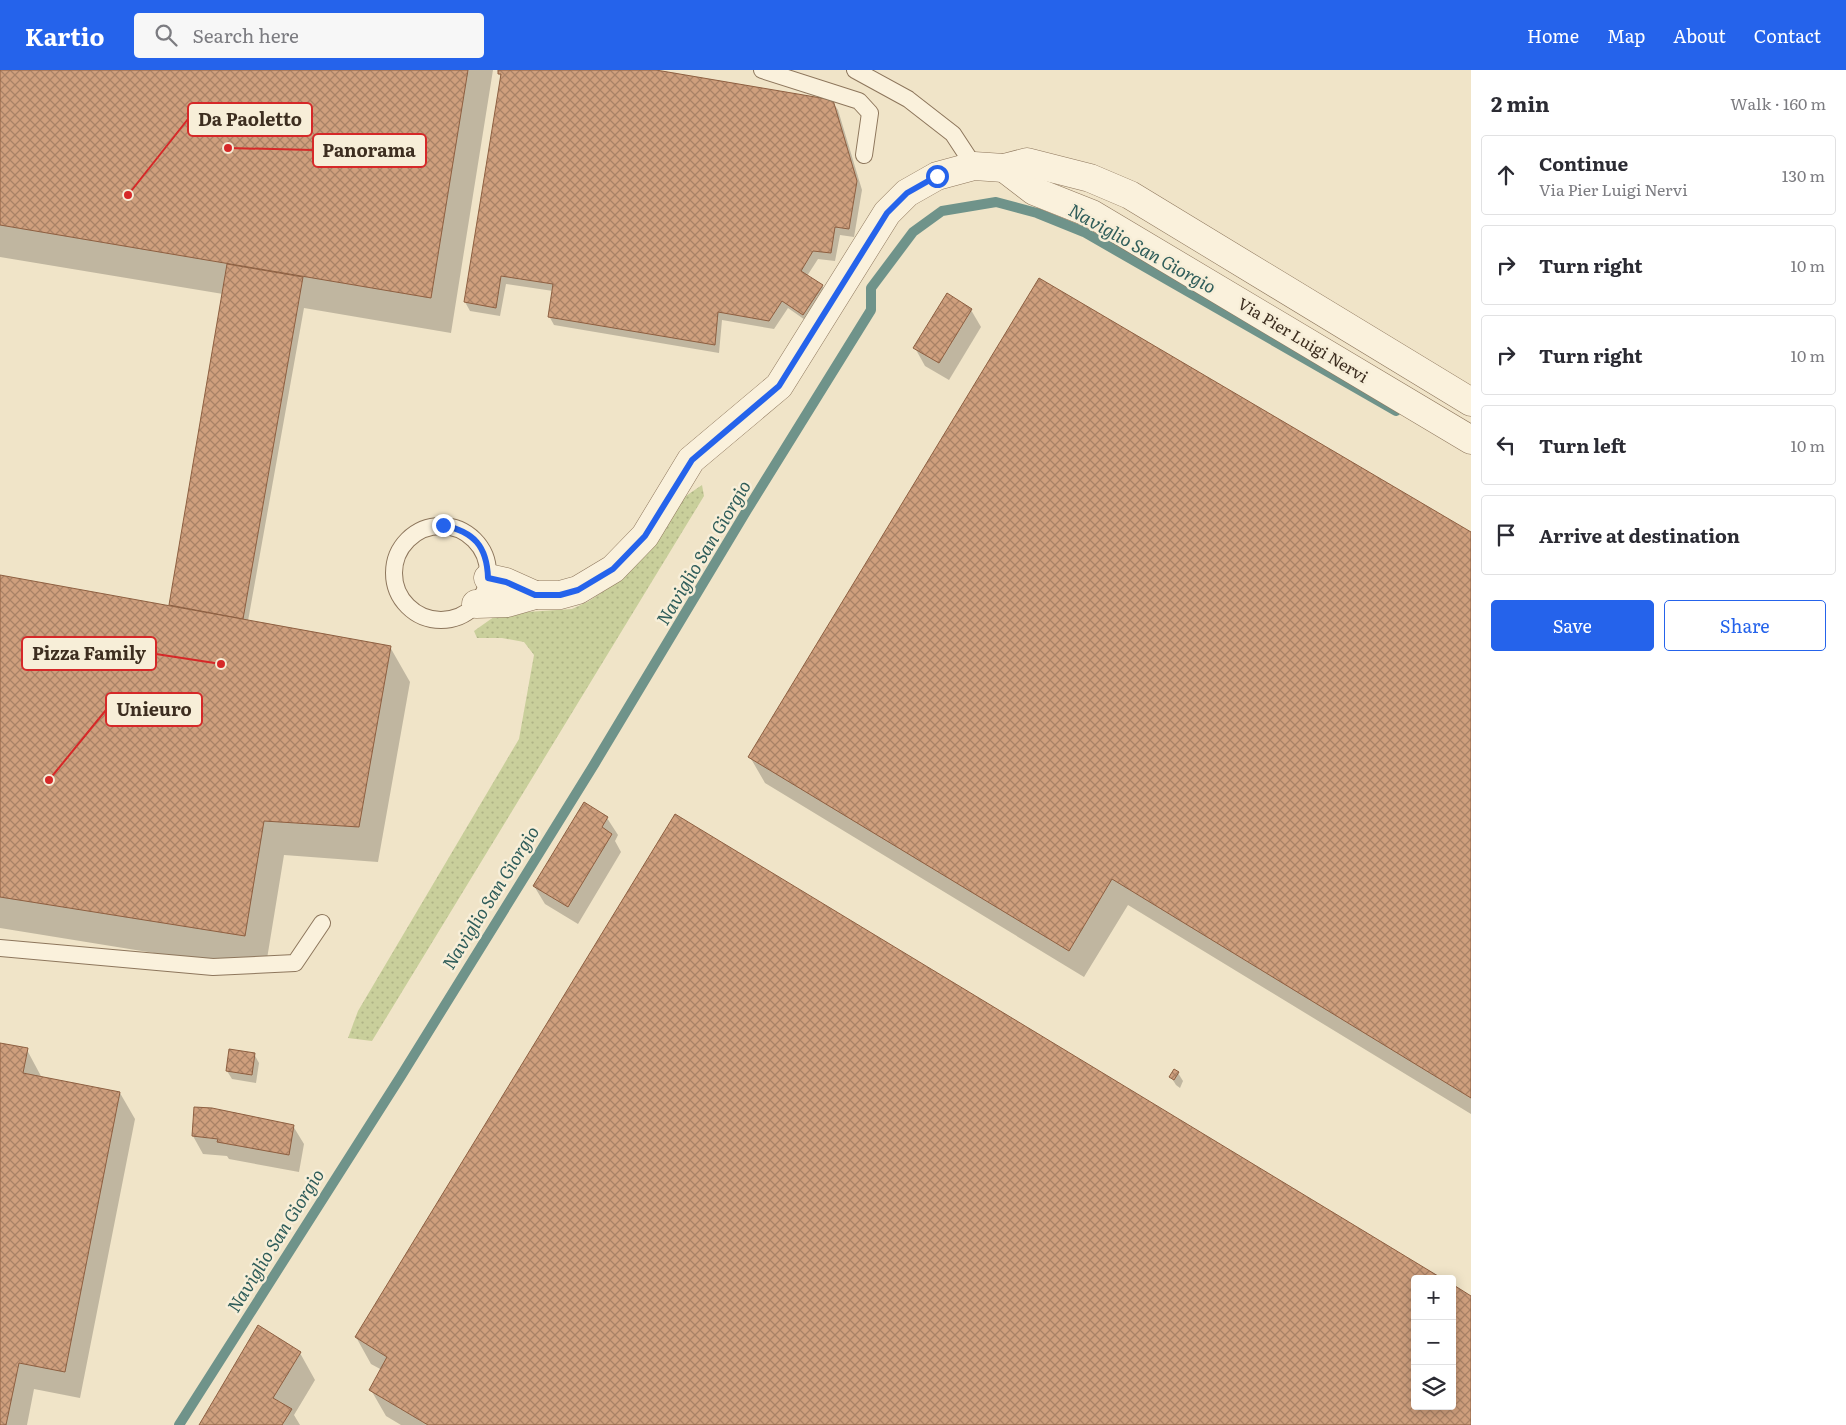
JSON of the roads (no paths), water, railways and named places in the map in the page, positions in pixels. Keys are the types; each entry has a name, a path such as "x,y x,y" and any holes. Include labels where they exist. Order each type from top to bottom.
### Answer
{"street":[{"name":"Via Pier Luigi Nervi","path":"535,595 560,595 578,590 613,569 645,536 692,460 779,386 887,213 907,193 937,176 974,166 1004,168 1027,162 1090,178 1130,195 1471,402"},
{"name":"Via Pier Luigi Nervi","path":"1004,168 1034,191 1092,214 1471,440"},
{"path":"488,578 506,582 535,595"},
{"path":"476,604 507,602 535,595"}],"lane":[{"path":"762,70 859,100 870,112 864,155"},
{"path":"855,70 908,99 954,134 974,166"},
{"path":"443,525 458,528 472,536 481,548 487,562 488,578 484,592 476,604 465,614 451,619 437,620 422,616 408,608 398,595 393,579 394,564 398,550 417,531 430,526 443,525"},
{"path":"0,948 213,968 295,962 322,923"}],"waterway":[{"name":"Naviglio San Giorgio","path":"179,1425 401,1076 595,763 747,510 871,310 871,288 913,232 942,211 996,202 1037,213 1084,232 1396,411"}],"place":[{"name":"Panorama","path":"228,148"},
{"name":"Da Paoletto","path":"128,195"},
{"name":"Pizza Family","path":"221,664"},
{"name":"Unieuro","path":"49,780"}]}
